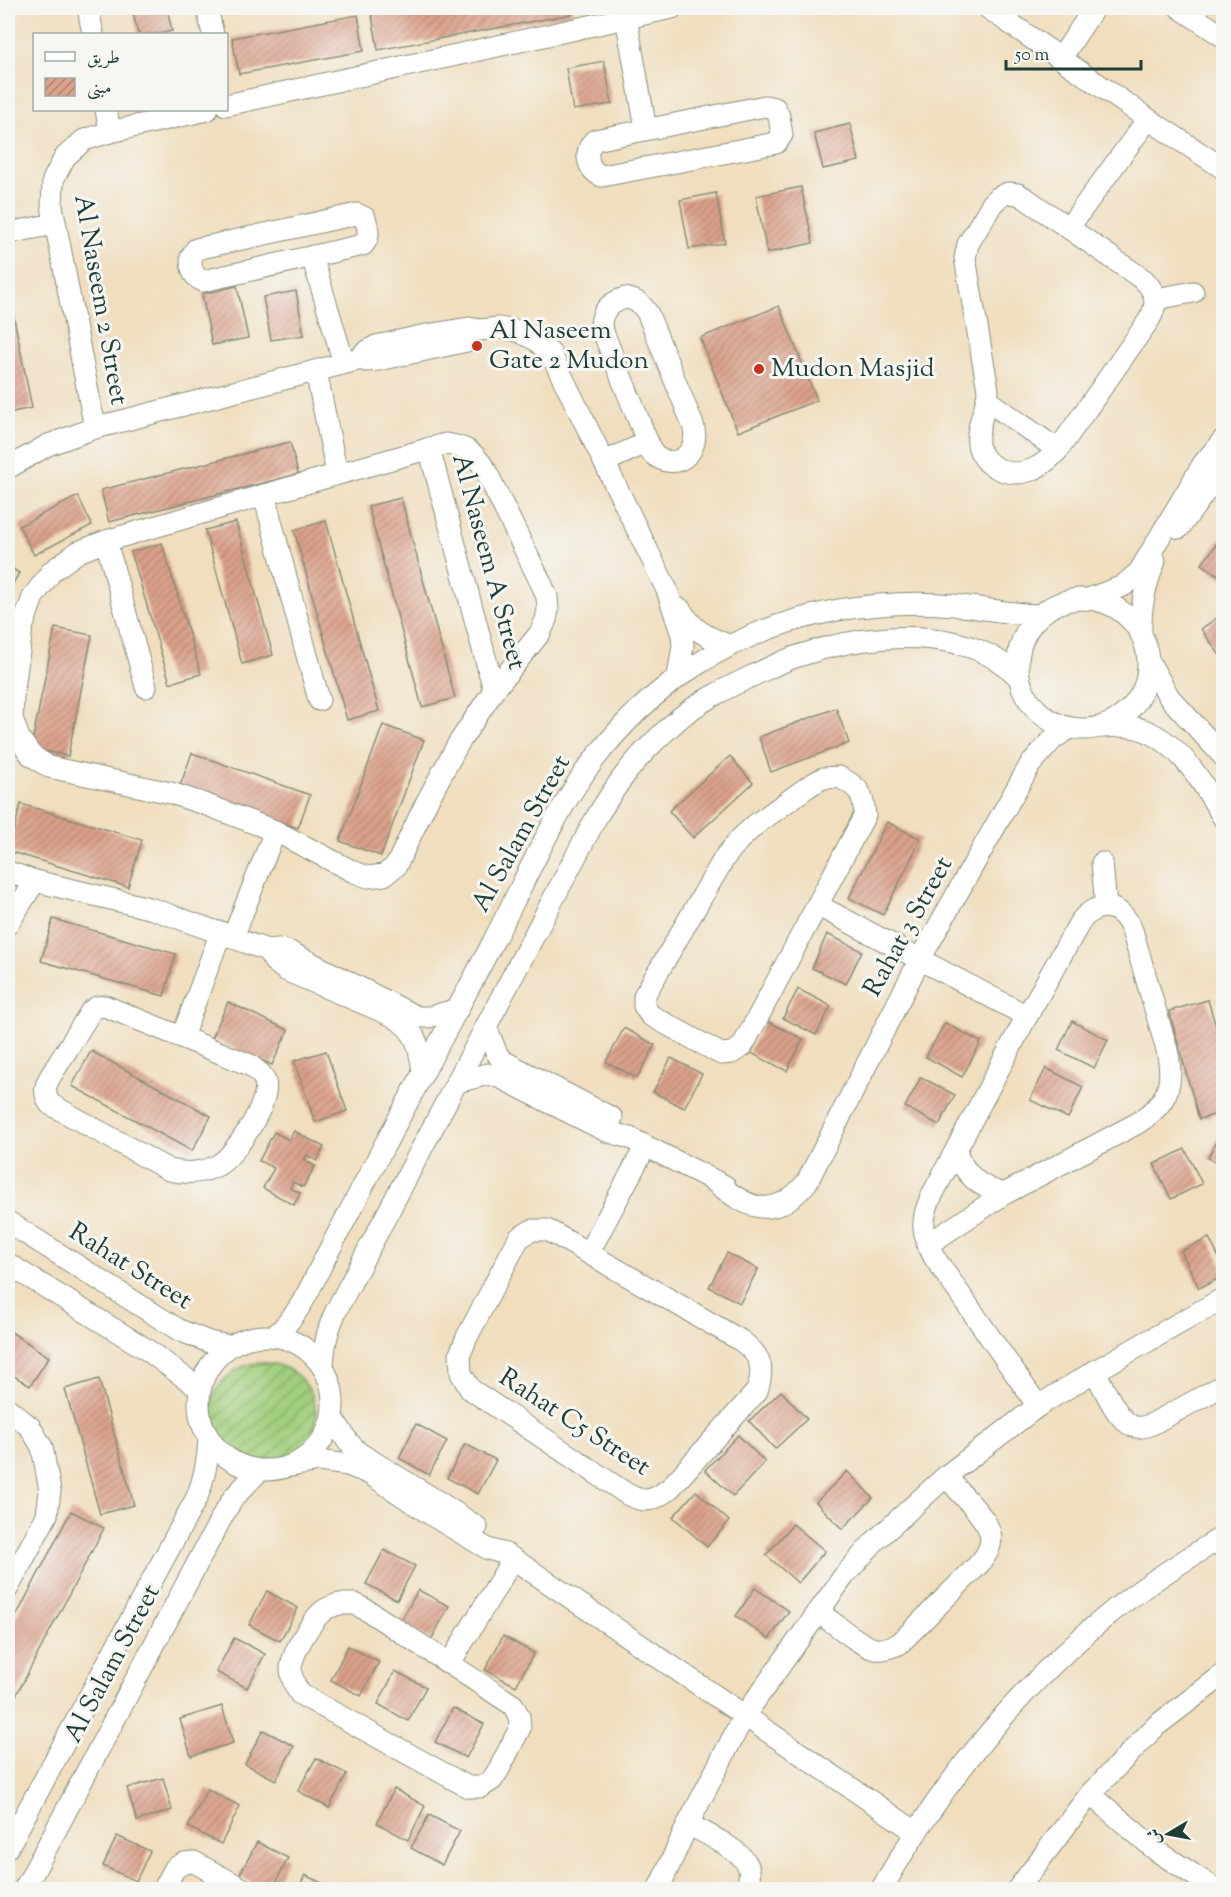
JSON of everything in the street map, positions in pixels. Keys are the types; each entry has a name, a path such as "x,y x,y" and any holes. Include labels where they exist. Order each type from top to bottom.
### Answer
{"street":[{"path":"88,8 93,33"},
{"path":"207,8 213,33"},
{"path":"228,101 672,8"},
{"path":"988,8 1224,169"},
{"path":"1061,58 1094,8"},
{"path":"1180,8 1224,37"},
{"path":"626,17 646,129"},
{"path":"770,106 778,112 782,135 780,140 771,145 602,176 592,170 587,150 595,140 646,129 770,106"},
{"path":"106,111 111,132"},
{"name":"Al Naseem 2 Street","path":"95,428 55,224 52,206 53,180 65,157 84,140 203,111"},
{"path":"1069,227 1148,119"},
{"path":"1008,193 1018,194 1069,227 1144,280 1152,289 1156,299 1155,311 1058,450 1044,463 1024,473 1004,473 988,463 978,446 978,427 988,401 987,381 965,258 968,244 992,204 999,196 1008,193"},
{"path":"353,214 362,215 365,218 369,236 363,245 312,256 203,281 194,275 191,256 196,249 353,214"},
{"path":"8,233 55,224"},
{"path":"312,256 352,361"},
{"path":"1156,299 1193,292"},
{"path":"625,298 635,300 648,314 696,436 694,447 687,455 677,460 668,462 659,460 650,448 601,327 604,311 625,298"},
{"path":"388,343 406,326 432,319 446,321 453,330"},
{"path":"352,361 373,361 453,330 469,328 518,331 536,340 550,354 667,590 682,635 683,646 678,676"},
{"path":"8,468 48,445 95,428 316,372 352,361 370,349 388,343 412,346 466,341 477,335 480,330"},
{"path":"316,372 337,474"},
{"path":"988,401 1058,450"},
{"path":"1211,473 1203,464 1224,439"},
{"name":"Al Naseem A Street","path":"445,444 462,446 476,455 547,597 548,609 540,633 494,690 453,753 396,866 384,875 368,877 275,831 171,793 49,767 31,755 19,738 12,718 13,697 22,628 33,597 52,571 78,552 106,542 429,448 445,444"},
{"name":"Al Naseem A Street","path":"429,448 494,690"},
{"path":"607,468 650,448"},
{"path":"1088,599 1123,586 1139,572 1211,473"},
{"path":"1141,633 1143,593 1155,561 1211,473"},
{"path":"264,495 319,700"},
{"path":"106,542 146,687"},
{"path":"667,590 693,628 728,645"},
{"path":"1102,727 1122,717 1137,702 1146,682 1148,660 1146,646 1141,633 1119,609 1104,602 1071,599 1055,605 1040,615 1029,628 1021,643 1018,660 1019,677 1024,691 1036,709 1054,722 1070,728 1086,729 1123,726 1143,730 1162,739 1176,751 1194,773 1224,819"},
{"name":"Al Salam Street","path":"275,1336 288,1324 306,1299 423,1071 562,810 585,772 644,705 696,663 728,645 801,618 876,605 915,603 1040,615"},
{"path":"323,1367 328,1329 336,1311 596,818 620,780 649,746 683,716 720,691 797,656 835,645 874,639 914,638 951,641 992,657 1019,677"},
{"path":"1148,660 1169,697 1224,757"},
{"name":"Rahat 3 Street","path":"457,1082 488,1074 539,1089 582,1111 614,1135 637,1142 714,1181 746,1205 764,1208 780,1205 796,1196 807,1182 920,959 1030,765 1053,739 1070,728"},
{"path":"839,777 854,784 863,798 865,814 818,905 742,1047 732,1053 721,1054 650,1015 645,1006 644,996 725,857 739,840 771,812 823,778 839,777"},
{"path":"182,1037 275,831"},
{"path":"1102,863 1106,907"},
{"path":"8,872 35,881 153,909 267,950 290,952 309,971 349,990 417,1017 429,1017 458,1009"},
{"path":"8,924 35,881"},
{"path":"818,905 1027,1016"},
{"path":"927,1245 1004,1194 1151,1115 1162,1101 1169,1085 1171,1067 1132,930 1127,919 1118,910 1106,907 1096,908 1080,922 1027,1016 926,1209 923,1227 927,1245 934,1257 1038,1406"},
{"path":"349,990 404,1022 418,1042 423,1071"},
{"path":"105,1006 182,1037 250,1065 260,1072 265,1082 266,1094 262,1106 233,1153 219,1165 203,1172 186,1174 169,1170 58,1110 45,1096 45,1086 50,1077 90,1011 97,1007 105,1006"},
{"name":"Rahat 3 Street","path":"486,1026 497,1054 539,1089"},
{"path":"589,1252 637,1142"},
{"path":"956,1152 965,1172 973,1180 981,1186 1004,1194"},
{"name":"Rahat Street","path":"8,1222 179,1330 208,1342 230,1346"},
{"name":"Rahat C5 Street","path":"532,1230 547,1230 589,1252 740,1340 753,1349 760,1362 761,1378 757,1391 669,1488 661,1496 650,1500 638,1500 627,1494 470,1389 461,1373 460,1354 467,1337 519,1238 532,1230"},
{"path":"8,1264 146,1349 200,1389"},
{"path":"658,1890 688,1824 744,1716 844,1576 874,1542 946,1476 1038,1406 1095,1371 1224,1299"},
{"path":"291,1466 306,1458 327,1432 332,1416 333,1399 330,1382 323,1367 310,1352 294,1341 260,1335 244,1339 230,1346 216,1358 206,1372 200,1389 198,1406 201,1423 209,1439 222,1455 239,1465 259,1471 275,1470 319,1461 348,1466 370,1474 438,1510"},
{"path":"1095,1371 1120,1416 1127,1424 1136,1427 1145,1427 1154,1423 1224,1385"},
{"path":"8,1409 30,1427 42,1447 51,1491 47,1515 8,1588"},
{"path":"332,1416 348,1442 359,1453 488,1549 509,1557 916,1832"},
{"name":"Al Salam Street","path":"8,1847 197,1497 205,1478 209,1439"},
{"name":"Al Salam Street","path":"24,1890 224,1513 234,1497 259,1471"},
{"path":"818,1612 874,1649 887,1649 899,1644 979,1564 988,1554 992,1542 990,1528 946,1476"},
{"path":"881,1890 916,1832 966,1760 1016,1701 1084,1635 1139,1591 1224,1536"},
{"path":"450,1663 509,1557"},
{"path":"339,1604 355,1604 450,1663 513,1705 519,1716 520,1728 499,1769 492,1780 481,1787 468,1787 313,1703 300,1694 292,1682 291,1666 313,1622 323,1610 339,1604"},
{"path":"1017,1890 1090,1794 1156,1726 1224,1674"},
{"path":"1090,1794 1157,1851 1217,1890"},
{"path":"688,1824 742,1856 748,1866 750,1878 746,1890"},
{"path":"163,1890 175,1868 184,1863 194,1862 245,1890"}],"green space":[{"path":"263,1363 283,1367 301,1378 312,1396 316,1416 312,1436 301,1454 283,1465 263,1469 243,1465 225,1454 214,1436 210,1416 214,1396 225,1378 243,1367"}],"building":[{"path":"132,8 167,8 172,31 138,33"},
{"path":"385,8 572,8 573,14 378,50 371,10"},
{"path":"358,15 364,51 239,74 232,38"},
{"path":"604,61 612,104 573,110 566,68"},
{"path":"850,124 859,161 823,169 814,133"},
{"path":"801,187 813,243 767,253 756,196"},
{"path":"716,193 725,243 689,249 680,200"},
{"path":"237,286 248,338 212,345 202,294"},
{"path":"8,288 32,408 8,413"},
{"path":"296,291 304,335 271,340 263,297"},
{"name":"Mudon Masjid","path":"779,306 817,400 738,432 700,338"},
{"path":"290,442 298,474 109,522 101,490"},
{"path":"78,496 92,525 34,555 19,526"},
{"path":"401,498 455,698 422,707 368,506"},
{"path":"326,521 379,711 347,720 294,530"},
{"path":"236,522 273,655 242,664 205,530"},
{"path":"1224,534 1224,579 1202,564"},
{"path":"162,543 201,674 170,683 131,552"},
{"path":"8,566 19,573 8,592"},
{"path":"1224,613 1224,661 1201,629"},
{"path":"55,628 92,635 68,756 31,748"},
{"path":"836,708 849,743 771,772 759,737"},
{"path":"383,725 424,740 381,856 340,841"},
{"path":"192,753 310,795 298,828 180,786"},
{"path":"730,756 753,783 693,838 669,811"},
{"path":"21,804 142,840 128,887 8,851"},
{"path":"887,822 921,839 883,915 849,898"},
{"path":"53,919 176,954 164,996 41,961"},
{"path":"827,934 862,951 846,984 812,968"},
{"path":"798,989 831,1006 816,1035 783,1018"},
{"path":"1208,1000 1224,1054 1224,1112 1199,1119 1169,1011"},
{"path":"228,1002 288,1030 272,1065 212,1038"},
{"path":"765,1020 803,1039 787,1071 749,1052"},
{"path":"1072,1021 1108,1040 1094,1068 1058,1050"},
{"path":"945,1023 981,1042 962,1077 926,1057"},
{"path":"624,1028 655,1045 637,1078 606,1062"},
{"path":"91,1051 211,1116 192,1151 72,1086"},
{"path":"326,1051 347,1111 315,1122 294,1061"},
{"path":"671,1058 702,1074 684,1108 653,1092"},
{"path":"1046,1068 1083,1087 1068,1118 1030,1100"},
{"path":"921,1077 955,1095 939,1125 905,1107"},
{"path":"1224,1125 1224,1165 1208,1158"},
{"path":"294,1131 324,1147 317,1161 307,1155 304,1160 315,1166 303,1187 293,1182 290,1188 300,1193 294,1205 263,1188 274,1168 259,1161 274,1132 289,1140"},
{"path":"1185,1149 1202,1184 1171,1199 1154,1164"},
{"path":"1209,1238 1224,1268 1224,1276 1199,1288 1181,1251"},
{"path":"727,1253 758,1269 740,1303 709,1287"},
{"path":"8,1330 49,1357 30,1386 8,1372"},
{"path":"99,1379 134,1505 100,1514 65,1389"},
{"path":"781,1391 807,1419 775,1449 749,1421"},
{"path":"416,1424 447,1441 429,1475 399,1458"},
{"path":"738,1435 765,1462 733,1496 705,1470"},
{"path":"465,1444 496,1460 478,1494 447,1478"},
{"path":"847,1471 873,1498 842,1529 816,1502"},
{"path":"696,1491 729,1521 707,1547 673,1517"},
{"path":"71,1511 104,1528 11,1705 8,1703 8,1632"},
{"path":"793,1524 825,1551 798,1583 766,1555"},
{"path":"384,1550 415,1566 397,1600 366,1584"},
{"path":"755,1588 789,1611 769,1639 736,1616"},
{"path":"418,1590 449,1606 431,1640 400,1623"},
{"path":"267,1591 298,1608 280,1641 249,1625"},
{"path":"503,1636 534,1653 516,1686 485,1670"},
{"path":"234,1638 265,1654 247,1688 216,1672"},
{"path":"348,1646 379,1662 361,1696 331,1680"},
{"path":"395,1671 426,1687 408,1721 378,1704"},
{"path":"222,1706 233,1743 191,1756 180,1719"},
{"path":"453,1708 484,1724 466,1758 435,1742"},
{"path":"263,1730 294,1746 276,1780 245,1764"},
{"path":"316,1758 347,1774 329,1808 298,1791"},
{"path":"163,1778 172,1810 137,1821 127,1788"},
{"path":"207,1789 240,1806 221,1844 188,1827"},
{"path":"394,1789 425,1806 408,1840 377,1823"},
{"path":"429,1815 460,1831 442,1865 411,1848"},
{"path":"117,1836 150,1851 136,1881 103,1866"},
{"path":"257,1842 288,1858 272,1890 265,1890 239,1876"},
{"path":"305,1875 336,1890 298,1890"}],"place":[{"name":"Al Naseem Gate 2 Mudon","path":"477,346"},
{"name":"Mudon Masjid","path":"759,369"}]}
